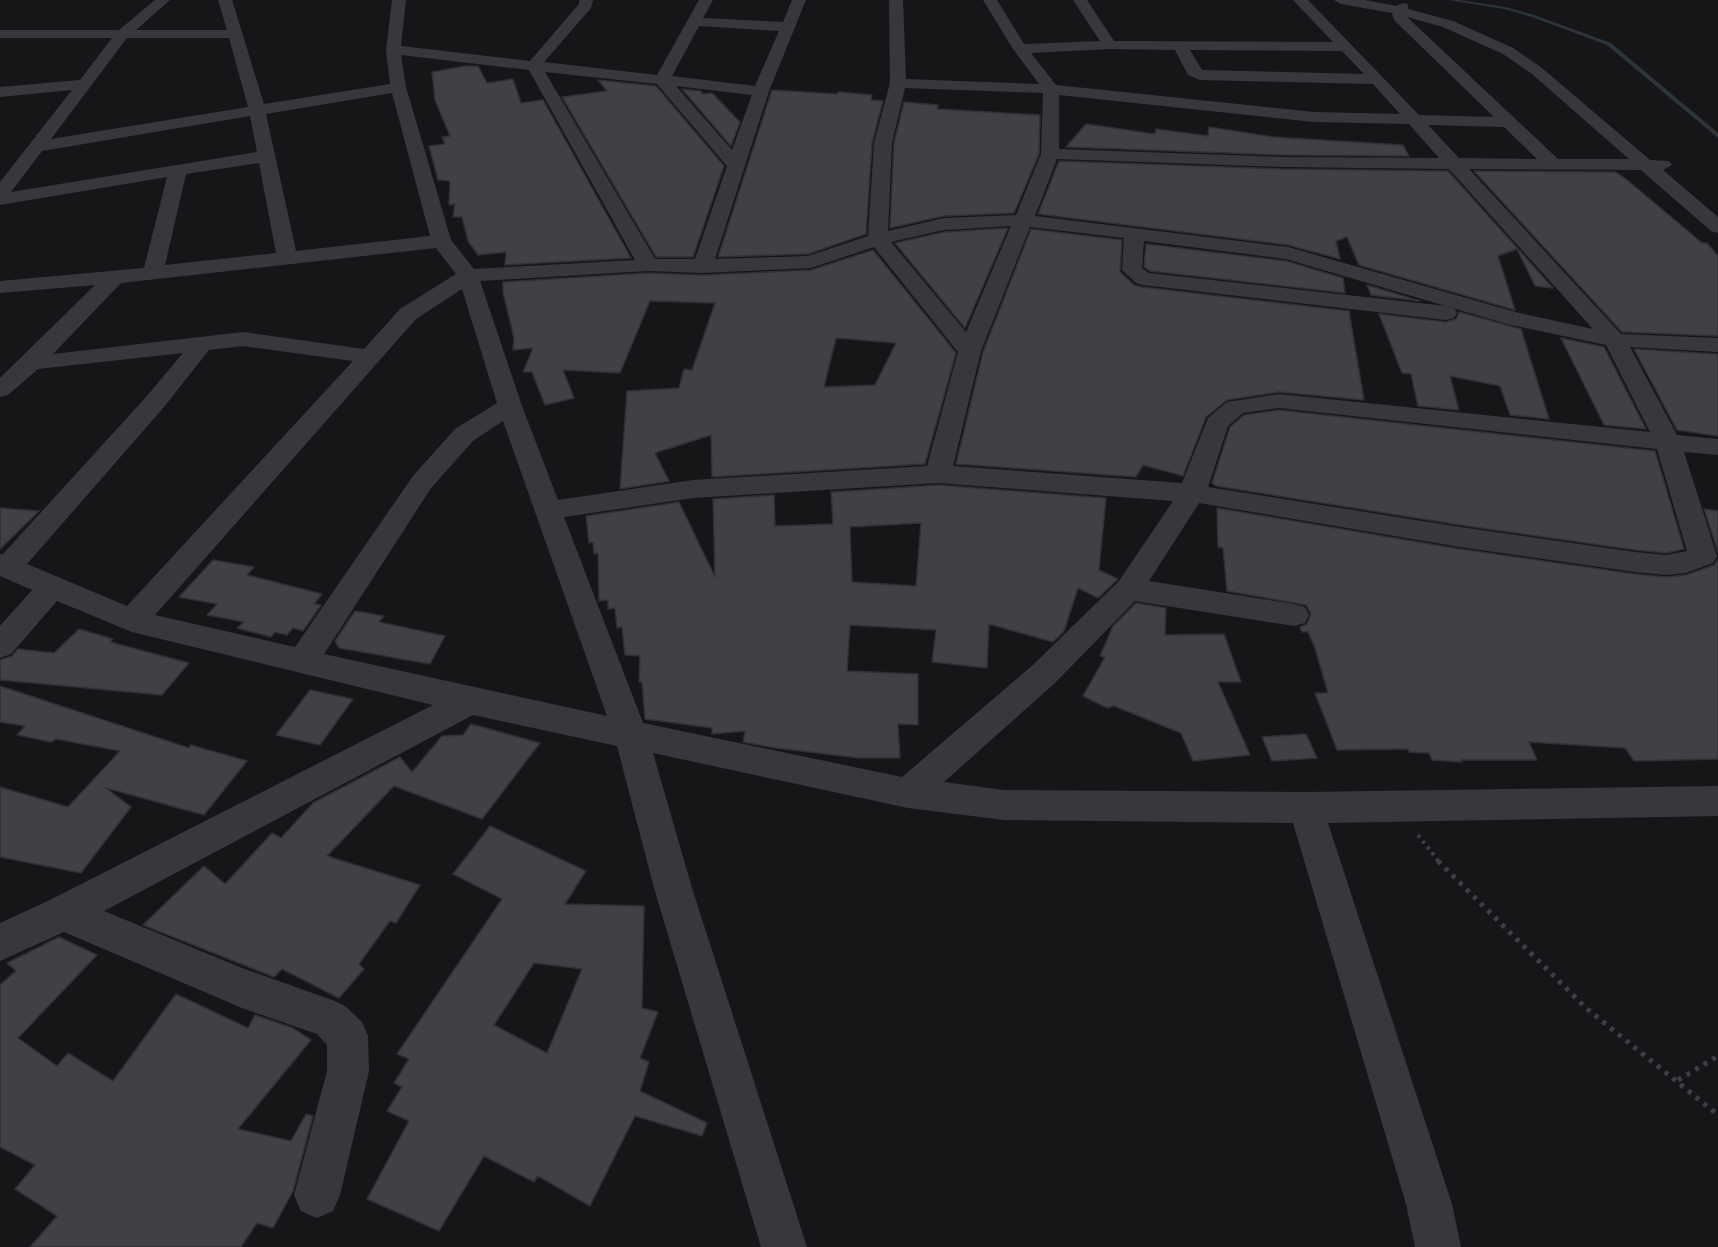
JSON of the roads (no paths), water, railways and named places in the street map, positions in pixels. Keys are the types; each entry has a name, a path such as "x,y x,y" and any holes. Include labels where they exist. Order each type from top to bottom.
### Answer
{"street":[{"path":"0,194 124,33 163,0"},
{"path":"225,0 257,109 287,258"},
{"path":"399,0 393,50 398,87 441,242 468,276 510,406 631,736 673,888 784,1247"},
{"path":"534,65 586,5 586,0"},
{"path":"663,80 706,0"},
{"path":"702,267 761,91 799,0"},
{"path":"896,0 898,83 883,143 878,238 970,351"},
{"path":"938,474 970,351 1050,154 1051,89 1020,49 990,0"},
{"path":"1080,0 1110,45"},
{"path":"550,510 693,489 938,474 1192,493 1600,558 1666,565 1686,563 1703,556 1668,442 1615,340 1377,79 1300,0"},
{"path":"1341,0 1401,8"},
{"path":"1373,0 1474,34 1516,56 1654,165 1718,211"},
{"path":"1401,8 1400,17 1555,166"},
{"path":"694,22 788,27"},
{"path":"0,34 235,34"},
{"path":"1020,49 1110,45 1347,47"},
{"path":"1181,45 1193,72 1200,75 1377,79"},
{"path":"393,50 761,91"},
{"path":"534,65 648,265"},
{"path":"663,80 736,165"},
{"path":"898,83 1051,89 1314,117 1508,122"},
{"path":"0,92 83,84"},
{"path":"10,154 257,109 398,87"},
{"path":"1050,154 1454,165 1654,165 1718,227"},
{"path":"0,199 267,156"},
{"path":"153,273 178,171"},
{"path":"132,621 408,314 468,276 648,265 775,266 811,261 878,238 944,224 1023,220 1288,253 1515,319 1615,340 1718,345"},
{"path":"1134,234 1132,270 1143,279 1193,287 1515,319"},
{"path":"0,287 441,242"},
{"path":"0,390 31,363 115,277"},
{"path":"31,363 243,339 370,357"},
{"path":"202,344 155,402 4,566 132,621 631,736 908,793 1004,805 1306,808 1718,801"},
{"path":"908,793 1044,674 1129,588 1192,493 1217,423 1236,407 1279,400 1718,447"},
{"path":"303,661 422,482 464,435 510,406"},
{"path":"0,646 53,586"},
{"path":"1129,588 1294,615"},
{"path":"0,942 63,913 470,700"},
{"path":"1306,808 1429,1204 1438,1247"},
{"path":"63,913 242,988 321,1015 332,1020 348,1036 348,1071 317,1195"}],"waterway":[{"path":"1451,0 1504,8 1533,16 1609,44 1718,136"}]}
